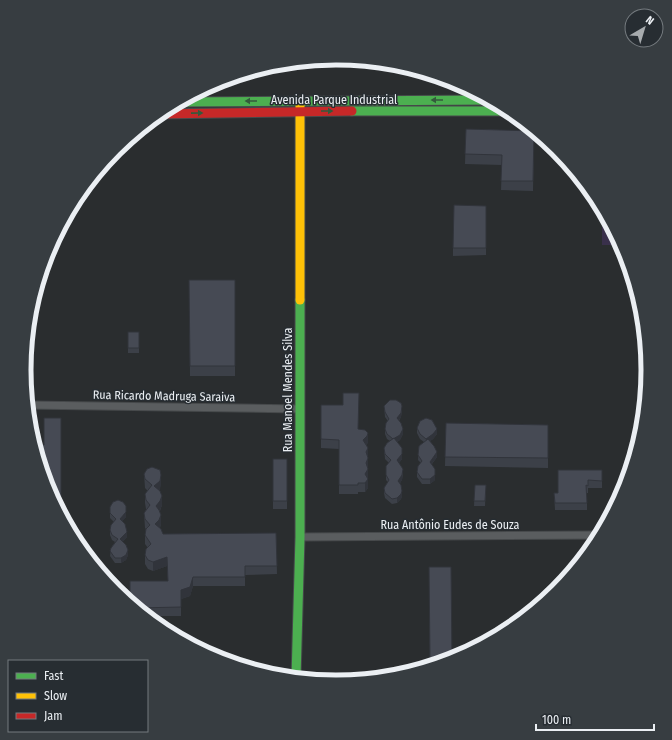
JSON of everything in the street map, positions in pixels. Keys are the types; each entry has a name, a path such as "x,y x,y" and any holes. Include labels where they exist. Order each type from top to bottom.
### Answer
{"main road":[{"path":"458,100 458,111"},
{"name":"Avenida Parque Industrial","path":"191,102 478,100"},
{"name":"Rua Manoel Mendes Silva","path":"296,672 300,537 300,101"},
{"name":"Avenida Parque Industrial","path":"171,114 300,111 496,111"}],"street":[{"name":"Rua Ricardo Madruga Saraiva","path":"34,405 300,409"},
{"name":"Rua Antônio Eudes de Souza","path":"300,537 592,535"}],"shaded area":[{"path":"602,221 614,245 602,245"}],"building":[{"path":"466,129 525,131 534,138 533,181 501,181 502,155 465,154"},
{"path":"454,205 486,206 486,248 453,248"},
{"path":"189,280 235,280 235,366 190,366"},
{"path":"128,332 139,332 139,348 128,348"},
{"path":"343,393 359,393 358,429 365,430 368,433 363,440 368,448 366,452 368,458 366,463 368,469 365,474 368,479 365,483 358,483 358,485 339,485 339,440 321,439 321,405 343,405"},
{"path":"390,400 396,400 401,403 402,406 401,413 397,418 403,429 400,435 393,439 387,434 385,429 386,423 389,419 385,412 384,406"},
{"path":"44,418 61,418 61,503 41,449 40,445 44,445"},
{"path":"426,418 432,420 437,429 426,439 420,434 417,428 420,421"},
{"path":"446,423 548,425 548,458 445,457"},
{"path":"394,438 402,448 402,454 397,460 403,469 402,475 398,481 401,485 401,494 397,498 392,499 385,493 384,488 389,480 386,475 386,466 391,460 385,454 384,448 387,443"},
{"path":"428,439 437,452 430,462 435,469 435,475 430,479 422,479 417,472 418,466 422,461 418,455 419,446"},
{"path":"273,459 287,459 287,501 273,501"},
{"path":"152,467 160,470 160,481 154,486 160,491 162,496 156,506 161,515 155,524 161,529 163,534 276,533 277,566 245,566 245,577 193,577 190,587 181,590 181,607 145,608 130,595 130,581 168,581 167,557 153,562 148,560 145,555 146,549 151,544 145,535 146,529 150,525 145,519 144,513 150,505 146,500 145,494 152,485 145,479 144,474 147,469"},
{"path":"558,470 602,470 602,481 588,480 588,486 586,485 587,503 555,503 554,493 558,493"},
{"path":"475,485 486,485 485,501 474,501"},
{"path":"118,500 123,502 126,506 126,512 120,519 125,524 127,532 120,539 126,545 128,550 126,555 121,558 115,558 110,551 118,539 112,535 110,530 111,525 116,519 110,513 110,507 113,502"},
{"path":"429,567 451,567 452,652 430,659"}],"traffic: fast":[{"path":"191,102 478,100"},
{"path":"352,111 496,111"},
{"path":"296,672 300,537 300,300"}],"traffic: slow":[{"path":"300,101 300,300"}],"traffic: jam":[{"path":"171,114 352,111"}]}
